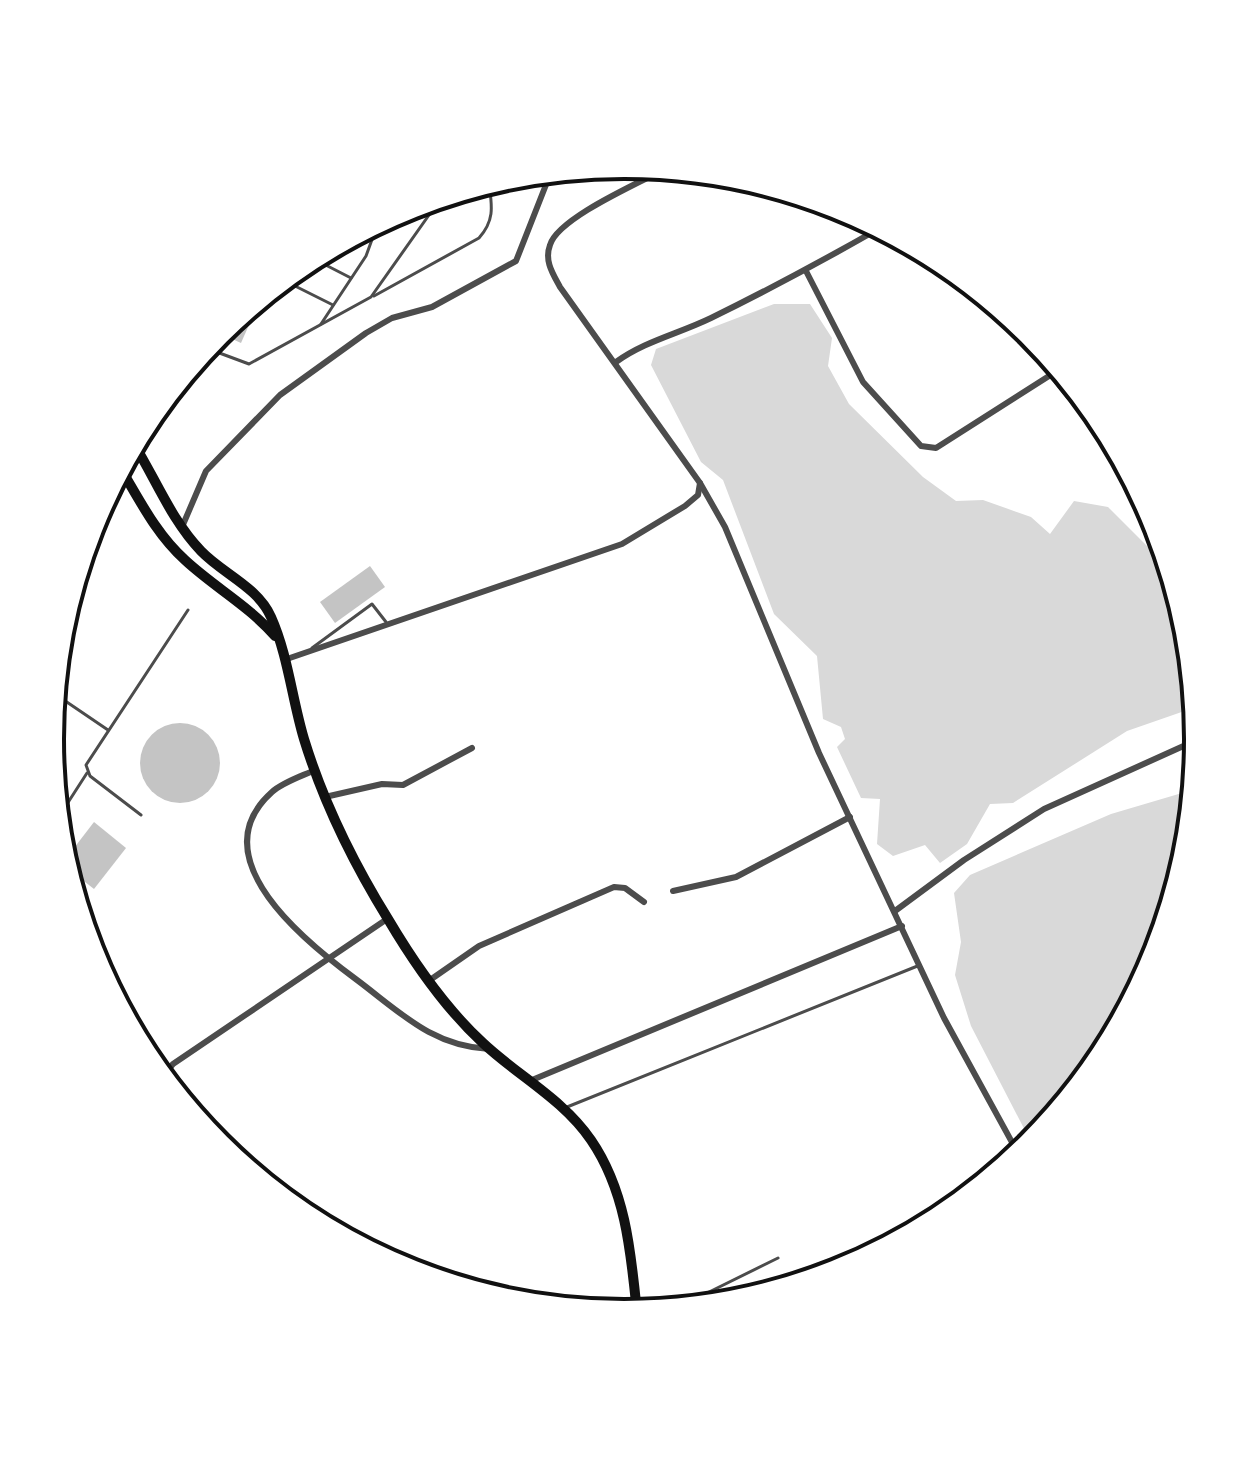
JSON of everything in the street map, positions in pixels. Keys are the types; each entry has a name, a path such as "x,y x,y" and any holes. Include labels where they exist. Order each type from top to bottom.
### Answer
{"main road":[{"path":"142,455 182,528 202,553 253,593 270,614 325,797 387,919 430,980 490,1049 532,1080 591,1139 612,1178 624,1214 635,1300"},
{"path":"128,481 165,540 186,561 257,616 279,641"}],"street":[{"path":"646,180 586,212 557,233 550,245 548,265 560,287 700,483 725,527 819,753 944,1018 1013,1144"},
{"path":"182,528 206,471 280,395 392,318 432,307 516,261 546,185"},
{"path":"616,362 640,345 707,320 806,271 868,235"},
{"path":"806,271 863,382 921,446 936,448 1049,376"},
{"path":"1038,361 1080,413"},
{"path":"284,660 622,544 685,506 698,495 700,483"},
{"path":"895,911 964,860 1044,809 1185,745"},
{"path":"325,797 382,784 403,785 472,748"},
{"path":"315,770 273,790 261,804 250,828 249,853 273,908 327,958 434,1038 461,1048 490,1049"},
{"path":"673,891 736,877 850,817"},
{"path":"430,980 479,946 614,887 625,888 644,902"},
{"path":"170,1067 387,919"},
{"path":"532,1080 902,926"}],"lane":[{"path":"219,353 249,364 479,238 489,226 493,211 491,195"},
{"path":"371,297 429,215"},
{"path":"319,326 366,256 372,240"},
{"path":"326,265 351,278"},
{"path":"295,286 333,305"},
{"path":"306,653 372,604 388,626"},
{"path":"68,803 87,773 88,762 188,610"},
{"path":"65,701 109,730"},
{"path":"87,773 141,815"},
{"path":"563,1108 920,965"},
{"path":"706,1294 778,1258"}],"shaded area":[{"path":"774,304 810,304 832,338 828,366 849,404 923,477 956,501 983,500 1031,517 1050,534 1074,501 1108,507 1152,551 1155,559 1174,630 1184,711 1127,731 1013,803 990,804 967,844 940,863 925,845 893,856 877,844 880,799 861,798 837,747 845,739 841,727 823,719 817,656 774,614 723,480 701,462 651,365 656,349"},
{"path":"1182,793 1166,885 1127,987 1091,1051 1025,1131 971,1026 955,975 961,942 954,893 970,875 1111,814"}],"building":[{"path":"250,323 241,343 232,339"},
{"path":"370,566 385,587 335,623 320,602"},
{"path":"180,723 195,726 208,735 217,748 220,763 217,778 208,791 195,800 180,803 165,800 152,791 143,778 140,763 143,748 152,735 165,726"},
{"path":"94,822 126,848 94,889 82,879 75,847"}]}
